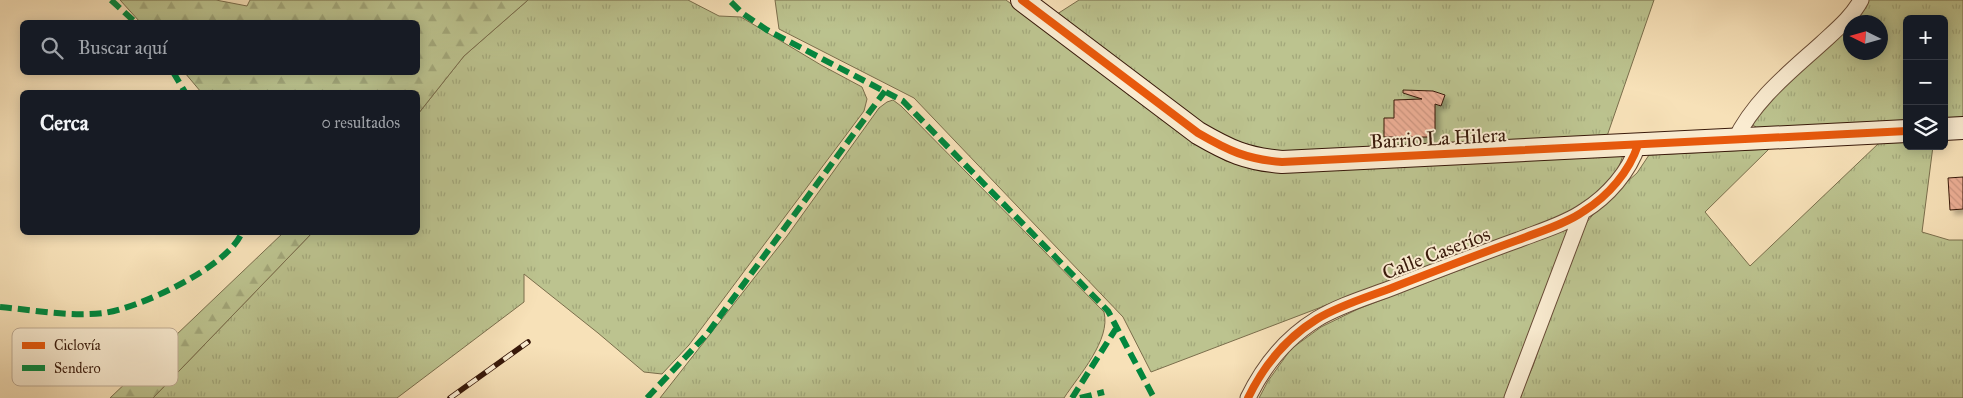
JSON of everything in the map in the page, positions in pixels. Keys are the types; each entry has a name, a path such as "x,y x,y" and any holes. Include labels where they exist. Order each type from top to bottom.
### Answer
{"street":[{"name":"Barrio La Hilera","path":"1022,0 1198,133 1230,151 1259,160 1282,162 1903,131"},
{"path":"1735,140 1743,122 1756,105 1844,23 1860,0"},
{"path":"1948,129 1963,128"},
{"name":"Calle Caseríos","path":"1248,398 1264,369 1277,353 1317,319 1360,300 1582,213 1623,175 1638,145"},
{"name":"Calle Caseríos","path":"1512,398 1582,213"}],"green space":[{"path":"120,0 216,0 247,6 250,0 528,0 464,56 420,111 420,90 199,90 187,75 420,75 420,20 138,20"},
{"path":"528,0 688,0 719,16 741,17 862,87 867,99 864,111 689,345 662,374 644,372 524,274 524,302 397,398 153,398 165,386 178,386 178,372 310,235 420,235 420,111 464,56"},
{"path":"775,0 1006,0 1195,143 1226,161 1262,171 1624,152 1618,170 1589,200 1568,213 1151,372 1123,317 914,98 779,29"},
{"path":"1079,0 1654,0 1606,139 1270,153 1215,137 1054,16"},
{"path":"1865,0 1963,0 1963,120 1948,121 1948,15 1903,15 1903,123 1760,130 1753,125 1755,113 1843,23 1843,60 1888,60 1888,15 1850,15"},
{"path":"893,100 1104,312 1103,334 1098,345 1064,398 660,398 787,236 879,108"},
{"path":"1903,142 1903,150 1932,150 1922,232 1949,240 1963,240 1963,398 1519,398 1533,366 1572,252 1587,222 1600,206 1637,173 1649,155 1769,149 1705,212 1750,266 1879,143"},
{"path":"1569,228 1505,398 1259,398 1268,381 1291,349 1321,327 1358,309"},
{"path":"281,235 310,235 178,372 178,333"},
{"path":"123,386 165,386 153,398 110,398"}],"building":[{"path":"1403,90 1433,91 1445,95 1441,106 1435,104 1435,130 1432,130 1432,137 1384,137 1384,118 1394,118 1394,100 1422,99 1403,93"},
{"path":"1963,177 1963,209 1950,210 1948,178"}],"railway":[{"path":"450,398 528,342"}],"marked path":[{"path":"111,0 133,20"},
{"path":"731,2 742,13 767,30 903,101 1108,311 1154,398"},
{"path":"175,75 184,90"},
{"path":"647,398 707,334 885,91"},
{"path":"0,307 77,314 119,310 159,295 202,272 234,245 240,235"},
{"path":"1072,398 1117,327"},
{"path":"1080,398 1104,392"}],"cycle path":[{"path":"1022,0 1198,133 1238,153 1269,161 1282,162 1903,131"},
{"path":"1248,398 1276,354 1295,335 1317,319 1345,305 1577,216 1593,205 1617,182 1629,165 1638,145"}]}
